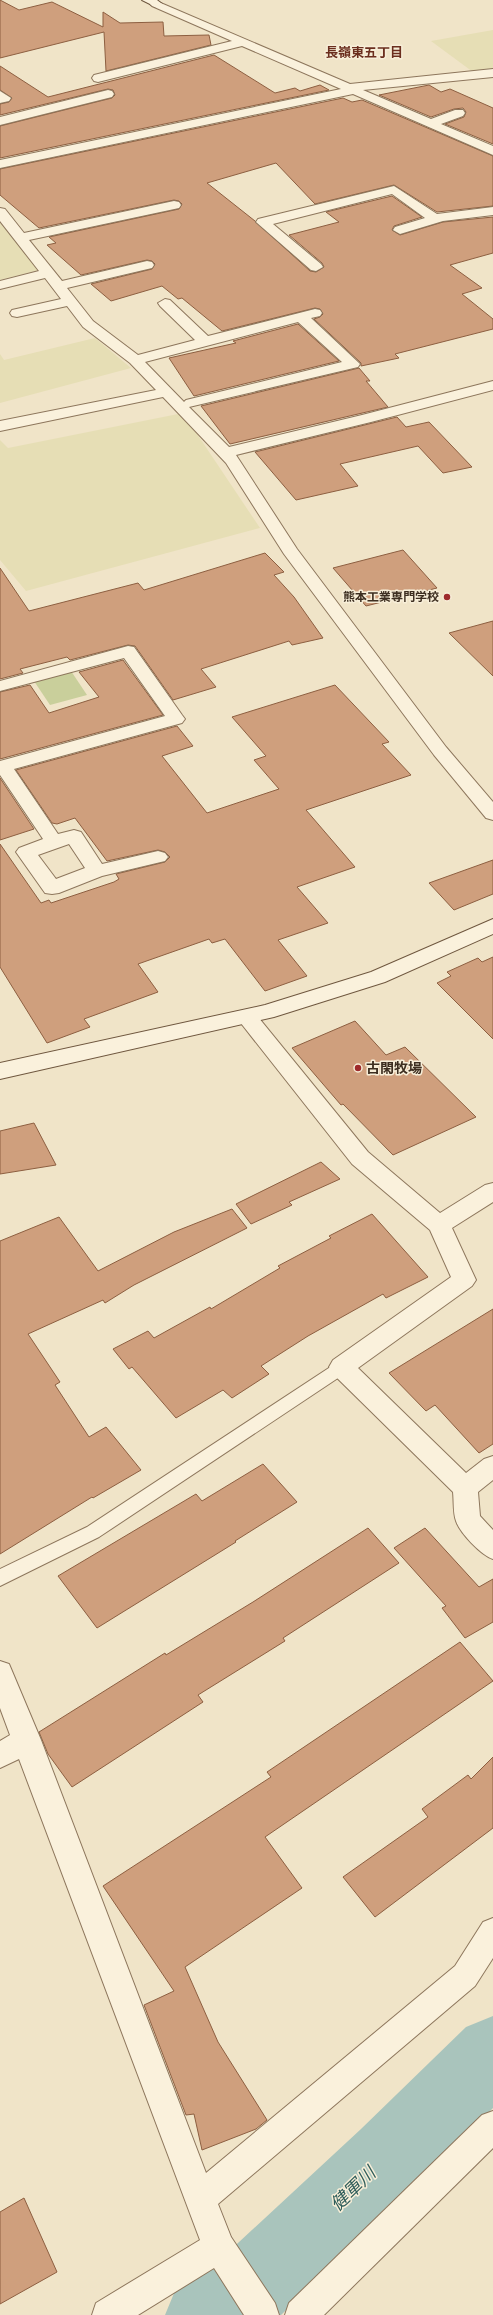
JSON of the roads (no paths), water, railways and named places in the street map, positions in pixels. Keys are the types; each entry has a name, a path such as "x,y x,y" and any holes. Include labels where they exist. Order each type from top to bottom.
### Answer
{"street":[{"path":"152,2 174,0"},
{"path":"152,2 348,89 493,151"},
{"path":"98,78 243,42"},
{"path":"0,164 348,89 493,73"},
{"path":"0,121 108,94"},
{"path":"0,95 4,98 0,99"},
{"path":"429,124 459,113"},
{"path":"316,267 263,222 394,190 436,219"},
{"path":"21,238 174,205"},
{"path":"400,230 436,219 493,211"},
{"path":"0,212 88,324 135,360 225,453 290,551 440,751 493,814"},
{"path":"59,286 147,265"},
{"path":"0,285 48,273"},
{"path":"17,313 70,301"},
{"path":"165,303 206,342"},
{"path":"135,360 317,313"},
{"path":"191,403 353,364 301,317"},
{"path":"225,453 366,419 493,385"},
{"path":"0,426 167,392"},
{"path":"0,686 128,651 176,719 1,767 54,842"},
{"path":"97,871 74,836 26,852 52,888 97,871 158,857"},
{"path":"0,1071 247,1017 378,977 493,926"},
{"path":"247,1017 360,1158 439,1225 464,1280 341,1367 465,1488 468,1520 493,1548"},
{"path":"439,1225 493,1191"},
{"path":"465,1488 493,1466"},
{"path":"0,1673 27,1740 219,2247 263,2315"},
{"path":"0,1755 27,1740"},
{"path":"201,2198 465,1976 493,1932"},
{"path":"301,2315 493,2126"},
{"path":"108,2315 219,2247"}],"lane":[{"path":"0,1578 93,1532 341,1367"}],"waterway":[{"name":"健軍川","path":"206,2315 240,2297 389,2157 493,2054"}],"place":[{"name":"熊本工業専門学校","path":"447,597"},
{"name":"古閑牧場","path":"358,1068"}],"district":[{"name":"長嶺東五丁目","path":"364,52"}]}
